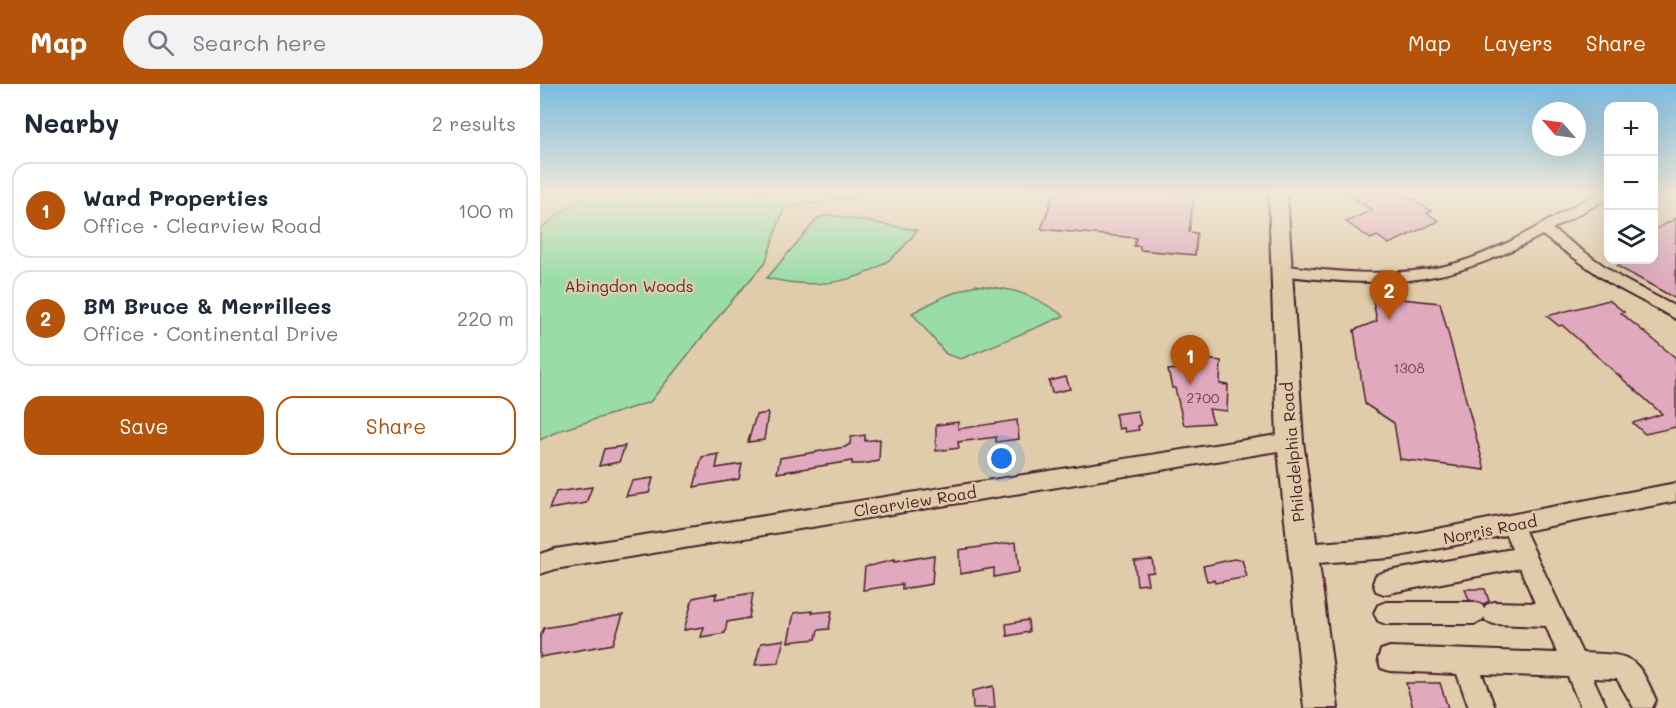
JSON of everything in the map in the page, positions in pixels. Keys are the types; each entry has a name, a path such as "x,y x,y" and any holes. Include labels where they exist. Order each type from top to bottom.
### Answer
{"main road":[{"name":"Philadelphia Road","path":"1279,224 1290,441 1322,708"}],"street":[{"path":"1280,270 1365,277 1432,273 1477,260 1548,224"},
{"path":"1541,228 1616,281 1676,314"},
{"name":"Clearview Road","path":"540,564 555,559 1290,441"},
{"name":"Norris Road","path":"1302,554 1390,548 1676,492"},
{"path":"1512,525 1594,708"},
{"path":"1384,584 1525,557"},
{"path":"1386,613 1551,615"},
{"path":"1390,660 1620,667 1629,674 1643,700"},
{"path":"1466,662 1482,708"}],"green space":[{"name":"Abingdon Woods","path":"546,224 778,224 765,263 727,306 650,402 558,431 540,440 540,229"},
{"path":"813,224 883,224 917,230 887,261 851,278 810,284 767,278"},
{"path":"975,285 1022,293 1064,316 961,359 946,354 912,313 943,297"}],"building":[{"path":"1043,224 1190,224 1189,232 1197,233 1195,255 1140,250 1140,246 1134,246 1136,238 1041,229"},
{"path":"1349,224 1432,224 1389,244 1377,236 1371,239"},
{"path":"1665,224 1676,224 1676,299 1617,266 1621,264 1658,264 1658,228"},
{"path":"1372,296 1440,303 1485,470 1400,459 1394,423 1365,404 1354,330 1377,321"},
{"path":"1609,300 1624,312 1621,313 1676,358 1676,427 1645,434 1633,423 1662,414 1562,325 1559,326 1547,316"},
{"path":"1197,358 1221,361 1220,384 1228,385 1227,411 1209,409 1213,423 1184,425 1168,370 1189,368 1190,361 1197,362"},
{"path":"1066,377 1070,389 1052,393 1049,381"},
{"path":"1137,411 1141,425 1138,426 1139,430 1125,432 1124,428 1119,429 1115,414"},
{"path":"768,413 764,440 748,442 756,415"},
{"path":"1017,420 1019,439 996,442 996,437 958,442 959,448 936,451 936,425 958,422 958,429"},
{"path":"865,435 865,441 880,439 879,461 852,464 852,461 777,473 780,458 845,447 850,444 851,437"},
{"path":"625,446 619,462 599,466 604,449"},
{"path":"719,454 716,468 742,464 739,479 694,487 702,457"},
{"path":"653,478 649,493 626,496 632,481"},
{"path":"592,487 586,503 549,509 556,492"},
{"path":"1016,542 1019,572 994,577 994,568 960,574 959,550"},
{"path":"934,555 932,584 902,589 902,584 863,590 865,567 894,560 894,562"},
{"path":"1152,559 1154,572 1146,573 1148,584 1137,585 1134,560"},
{"path":"1234,559 1242,560 1247,577 1215,583 1214,580 1207,581 1203,566"},
{"path":"1465,589 1485,589 1489,601 1484,604 1469,600"},
{"path":"717,593 715,599 753,593 749,618 727,622 725,633 701,637 704,627 684,630 693,598"},
{"path":"812,611 812,613 832,611 829,629 818,630 816,639 788,642 794,613"},
{"path":"623,615 613,644 540,657 540,637 544,628"},
{"path":"1028,620 1029,632 1007,636 1006,624"},
{"path":"784,640 778,663 755,665 761,643"},
{"path":"1406,683 1440,683 1448,708 1413,708"},
{"path":"993,686 995,708 973,708 972,691"}],"place":[{"name":"BM Bruce & Merrillees","path":"1389,320"},
{"name":"Ward Properties","path":"1190,385"}]}
